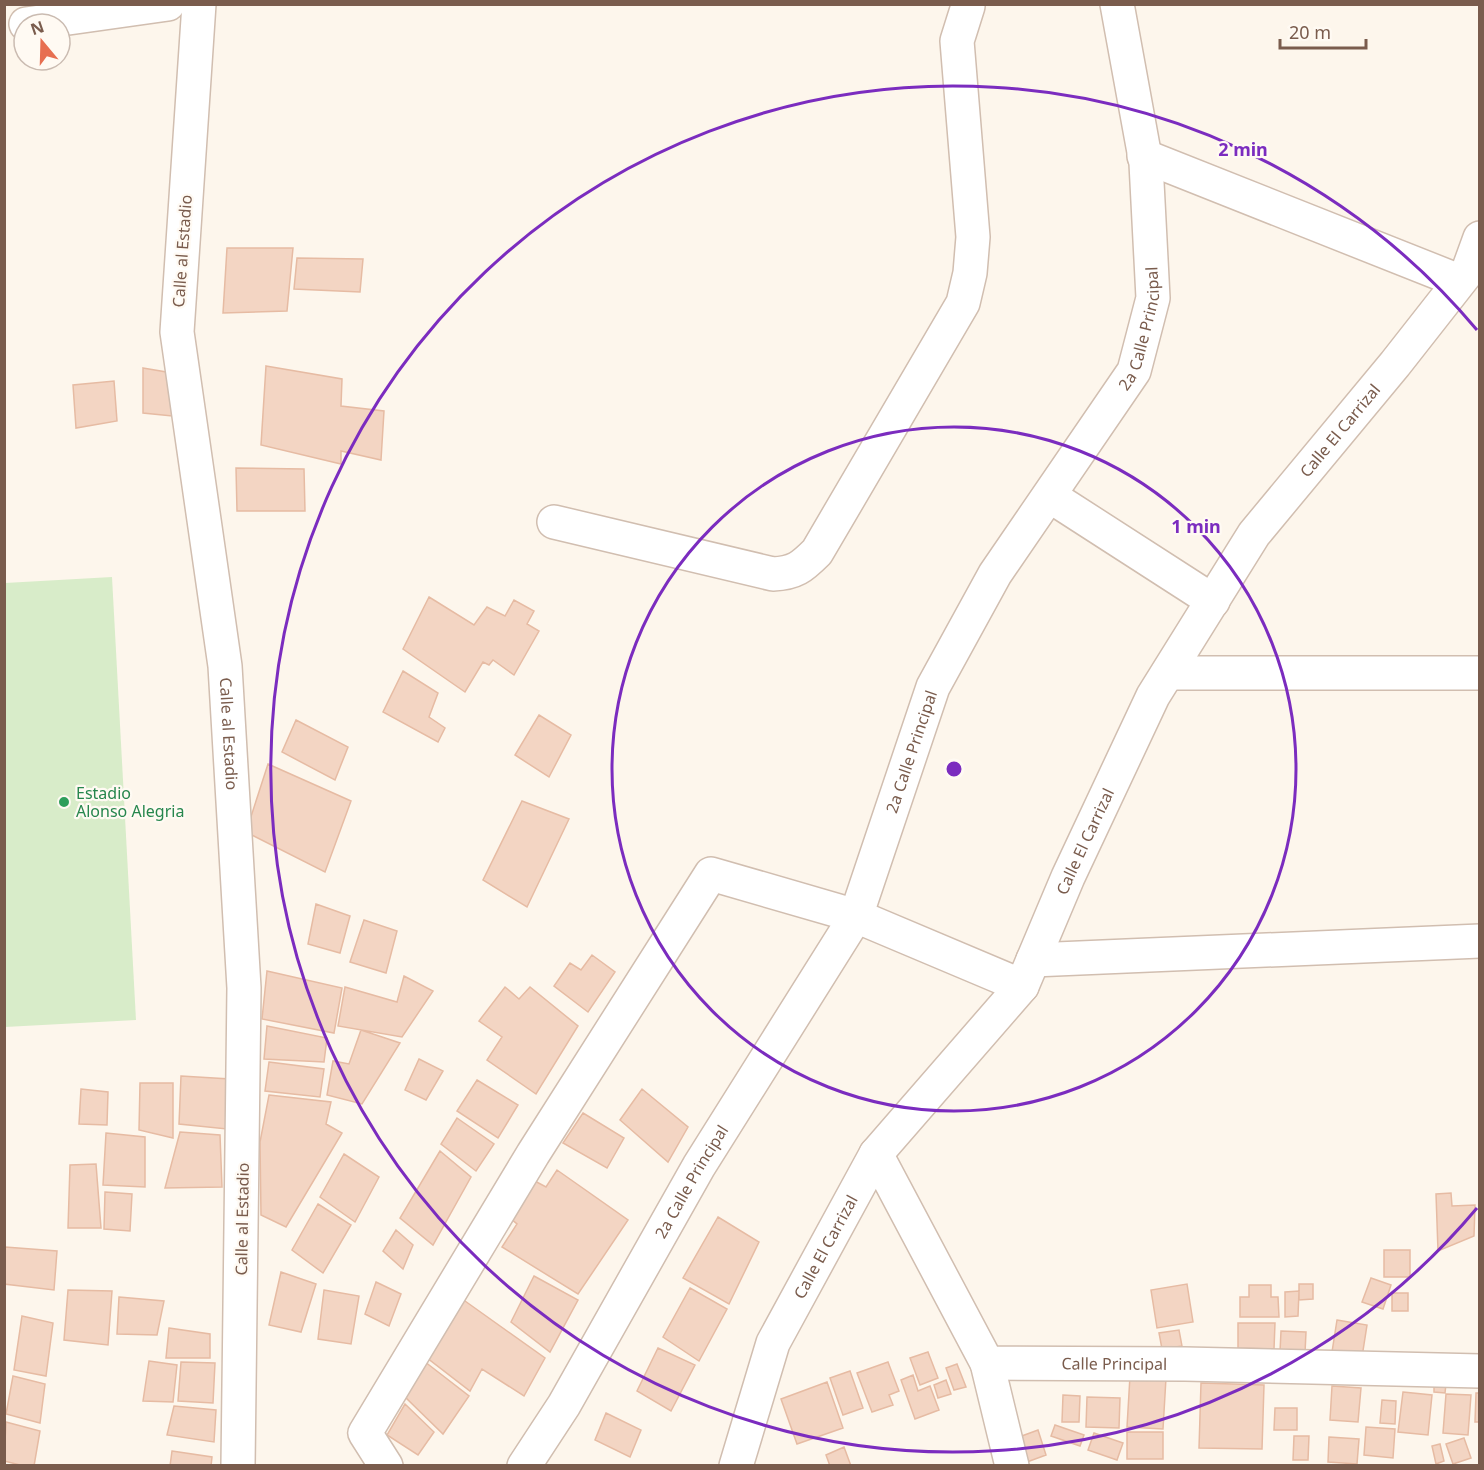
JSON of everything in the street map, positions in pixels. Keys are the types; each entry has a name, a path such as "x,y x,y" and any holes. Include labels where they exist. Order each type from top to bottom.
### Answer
{"street":[{"name":"Calle al Estadio","path":"199,4 177,332 225,666 244,988 238,1466"},
{"name":"2a Calle Principal","path":"524,1466 564,1405 699,1166 856,916 933,687 995,574 1134,371 1153,298 1144,156 1117,4"},
{"path":"72,18 166,5"},
{"path":"554,522 773,574 789,573 804,565 818,552 963,303 970,273 973,237 957,41 969,5"},
{"path":"1144,156 1469,275"},
{"name":"Calle El Carrizal","path":"736,1466 773,1343 876,1154 1028,973 1073,866 1153,696 1254,534 1469,275 1479,237"},
{"path":"1050,496 1213,601"},
{"path":"1168,673 1479,673"},
{"path":"386,1466 365,1433 533,1154 711,874 856,916 1028,973 1479,941"},
{"path":"876,1154 987,1363 1012,1466"},
{"name":"Calle Principal","path":"987,1363 1185,1364 1479,1371"}],"green space":[{"name":"Estadio Alonso Alegria","path":"112,577 136,1020 5,1027 5,583"}],"building":[{"path":"227,248 293,248 287,311 223,313"},
{"path":"297,258 363,259 360,292 294,289"},
{"path":"266,366 342,379 341,406 384,411 381,460 341,451 341,464 261,445"},
{"path":"143,368 178,374 182,417 143,413"},
{"path":"114,381 117,421 76,428 73,385"},
{"path":"236,468 304,469 305,511 237,511"},
{"path":"429,597 474,625 487,607 505,616 514,600 534,611 527,624 539,631 514,675 493,660 489,665 483,662 465,692 403,649"},
{"path":"403,671 438,693 429,717 445,728 438,742 383,712"},
{"path":"539,715 571,735 549,777 515,755"},
{"path":"296,720 348,747 335,780 282,752"},
{"path":"268,764 351,801 325,872 246,832"},
{"path":"522,801 569,819 527,907 483,880"},
{"path":"316,904 350,916 340,953 308,944"},
{"path":"364,920 397,931 386,973 350,962"},
{"path":"592,955 615,972 588,1012 554,986 570,963 581,970"},
{"path":"267,971 342,988 334,1033 262,1019"},
{"path":"404,976 433,991 402,1037 338,1026 345,987 397,1002"},
{"path":"505,987 519,999 530,987 578,1026 536,1094 487,1060 502,1037 479,1021"},
{"path":"267,1026 327,1038 324,1062 264,1059"},
{"path":"361,1030 400,1043 362,1104 327,1095 333,1061 349,1064"},
{"path":"419,1059 443,1071 426,1100 405,1090"},
{"path":"269,1062 324,1069 320,1097 265,1091"},
{"path":"181,1076 230,1079 227,1129 179,1124"},
{"path":"477,1080 518,1105 498,1138 457,1111"},
{"path":"140,1083 173,1083 173,1138 139,1130"},
{"path":"81,1089 108,1092 107,1125 79,1124"},
{"path":"642,1089 688,1127 668,1162 620,1120"},
{"path":"269,1095 331,1102 326,1124 342,1133 286,1227 261,1215 260,1142"},
{"path":"583,1113 624,1138 607,1168 563,1143"},
{"path":"457,1118 494,1144 476,1171 441,1144"},
{"path":"180,1132 220,1135 222,1187 165,1188"},
{"path":"106,1133 145,1137 145,1187 103,1185"},
{"path":"440,1151 471,1177 433,1245 400,1218"},
{"path":"344,1154 379,1177 355,1222 320,1197"},
{"path":"96,1164 101,1228 68,1228 70,1165"},
{"path":"557,1170 628,1220 578,1294 502,1247 517,1224 509,1217 533,1180 546,1187"},
{"path":"105,1192 132,1194 130,1231 104,1229"},
{"path":"1451,1193 1452,1206 1475,1205 1474,1236 1438,1251 1436,1194"},
{"path":"318,1204 351,1225 323,1273 292,1250"},
{"path":"718,1217 759,1242 729,1304 683,1278"},
{"path":"396,1230 413,1245 403,1269 383,1251"},
{"path":"5,1247 57,1251 54,1290 4,1284"},
{"path":"1384,1250 1410,1250 1410,1277 1384,1277"},
{"path":"281,1272 316,1284 301,1332 269,1325"},
{"path":"534,1276 578,1300 550,1352 511,1322"},
{"path":"1371,1278 1391,1285 1383,1309 1362,1302"},
{"path":"376,1282 401,1294 389,1326 365,1314"},
{"path":"1187,1284 1193,1322 1157,1328 1151,1290"},
{"path":"1299,1284 1313,1284 1313,1299 1299,1300"},
{"path":"1249,1285 1271,1285 1271,1297 1278,1297 1279,1317 1240,1317 1240,1297 1249,1297"},
{"path":"690,1288 727,1309 699,1361 663,1337"},
{"path":"68,1290 112,1291 108,1345 64,1340"},
{"path":"324,1290 359,1296 351,1344 318,1339"},
{"path":"1299,1291 1298,1316 1285,1317 1285,1292"},
{"path":"1392,1293 1408,1293 1408,1311 1392,1311"},
{"path":"458,1296 545,1358 524,1396 482,1369 470,1391 422,1354"},
{"path":"119,1297 164,1301 157,1335 117,1334"},
{"path":"22,1316 53,1323 46,1376 14,1370"},
{"path":"1337,1320 1367,1325 1362,1357 1332,1352"},
{"path":"1238,1323 1275,1323 1274,1349 1238,1348"},
{"path":"169,1328 210,1334 210,1358 166,1358"},
{"path":"1179,1330 1182,1346 1162,1349 1159,1333"},
{"path":"1281,1331 1306,1332 1305,1353 1280,1352"},
{"path":"658,1348 695,1365 671,1411 637,1391"},
{"path":"928,1352 938,1378 920,1385 910,1358"},
{"path":"420,1358 469,1396 443,1434 401,1393"},
{"path":"149,1361 177,1365 173,1402 143,1401"},
{"path":"181,1362 215,1363 213,1403 178,1401"},
{"path":"888,1362 899,1391 889,1395 893,1405 872,1412 857,1373"},
{"path":"957,1364 966,1387 954,1390 946,1368"},
{"path":"850,1371 863,1408 843,1415 830,1378"},
{"path":"913,1375 918,1391 930,1386 939,1410 915,1419 901,1380"},
{"path":"13,1376 45,1384 40,1423 6,1414"},
{"path":"1130,1376 1166,1378 1163,1429 1127,1427"},
{"path":"946,1380 951,1394 938,1398 934,1385"},
{"path":"827,1382 843,1428 797,1444 781,1399"},
{"path":"1201,1383 1264,1385 1262,1449 1199,1448"},
{"path":"1434,1384 1446,1384 1445,1393 1434,1392"},
{"path":"1332,1386 1361,1388 1358,1422 1330,1420"},
{"path":"1403,1392 1432,1395 1428,1435 1398,1432"},
{"path":"1476,1393 1480,1393 1480,1422 1475,1422"},
{"path":"1446,1394 1471,1395 1468,1435 1443,1433"},
{"path":"1063,1395 1080,1396 1079,1422 1062,1422"},
{"path":"1087,1397 1120,1398 1119,1428 1086,1427"},
{"path":"1382,1400 1396,1401 1395,1424 1380,1423"},
{"path":"405,1404 434,1432 418,1455 387,1435"},
{"path":"174,1406 216,1410 214,1442 167,1435"},
{"path":"1275,1408 1297,1408 1297,1430 1274,1430"},
{"path":"606,1413 641,1430 630,1457 595,1440"},
{"path":"6,1422 40,1431 34,1466 4,1461"},
{"path":"1055,1425 1084,1435 1080,1446 1051,1436"},
{"path":"1366,1427 1395,1429 1393,1458 1364,1455"},
{"path":"1038,1430 1046,1455 1027,1462 1019,1437"},
{"path":"1127,1432 1163,1432 1163,1459 1127,1459"},
{"path":"1094,1433 1123,1443 1117,1460 1088,1450"},
{"path":"1294,1436 1309,1436 1308,1460 1293,1460"},
{"path":"1329,1437 1359,1439 1357,1464 1328,1462"},
{"path":"1464,1438 1471,1458 1453,1464 1446,1444"},
{"path":"1440,1444 1444,1461 1436,1464 1432,1446"},
{"path":"844,1447 851,1466 830,1466 826,1455"},
{"path":"172,1451 212,1457 211,1466 170,1466"}],"place":[{"name":"Estadio Alonso Alegria","path":"64,802"}]}
